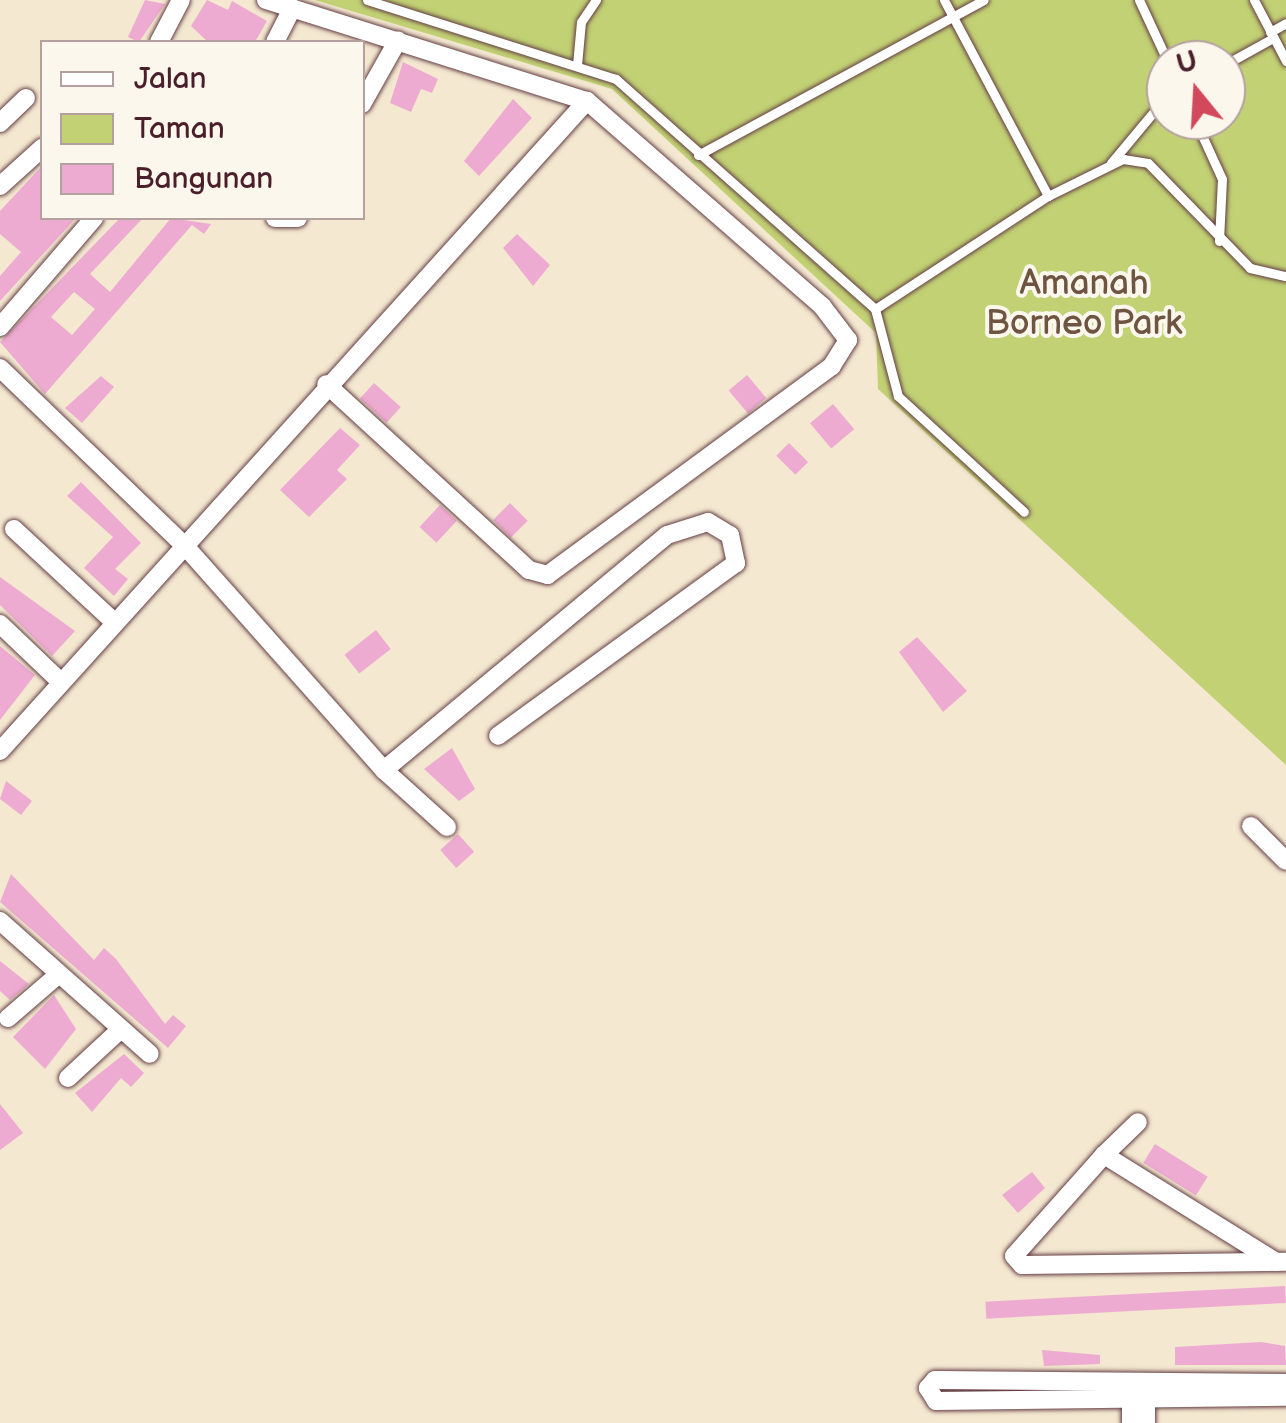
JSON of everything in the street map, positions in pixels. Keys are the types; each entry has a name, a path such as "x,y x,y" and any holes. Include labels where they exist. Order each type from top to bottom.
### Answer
{"street":[{"path":"160,40 181,0"},
{"path":"266,0 587,101 839,322 844,355 548,574 530,570 326,384"},
{"path":"275,40 292,8"},
{"path":"365,99 398,40"},
{"path":"0,123 26,98"},
{"path":"0,751 326,384 587,101"},
{"path":"3,178 40,150"},
{"path":"0,327 92,220"},
{"path":"0,368 186,546 384,770 447,827"},
{"path":"384,770 667,535 708,522 730,534 736,563 498,736"},
{"path":"14,529 115,623"},
{"path":"0,624 61,682"},
{"path":"1251,826 1286,861"},
{"path":"0,921 150,1054"},
{"path":"8,1018 59,974"},
{"path":"68,1078 121,1029"},
{"path":"1138,1122 1016,1249 1016,1262 1281,1262"},
{"path":"1104,1156 1281,1262"},
{"path":"1286,1383 1139,1392 936,1401 928,1388 935,1380 1139,1392 1286,1397"},
{"path":"1131,1423 1139,1392"},
{"path":"1139,1392 1146,1423"}],"lane":[{"path":"368,0 616,79 875,310 907,408 1024,512"},
{"path":"577,65 581,22 596,0"},
{"path":"944,0 1048,196"},
{"path":"698,155 984,0"},
{"path":"1139,0 1158,40"},
{"path":"1254,0 1286,61"},
{"path":"1246,55 1277,40 1286,24"},
{"path":"1110,165 1146,121"},
{"path":"1204,140 1222,178 1219,241"},
{"path":"875,310 1048,196 1110,165 1148,163 1219,241 1250,268 1286,276"}],"green space":[{"name":"Amanah Borneo Park","path":"315,0 1286,0 1286,765 878,389 876,333 612,89"}],"building":[{"path":"145,0 165,4 140,40 128,37"},
{"path":"207,0 228,10 232,1 267,21 256,40 206,40 191,26"},
{"path":"403,62 438,79 432,93 421,89 411,112 390,103"},
{"path":"513,99 532,118 479,176 464,161"},
{"path":"40,168 40,220 74,220 0,301 0,276 21,252 0,234 0,211"},
{"path":"118,220 141,220 90,274 110,292 169,220 211,224 204,234 192,225 45,394 0,342","holes":["74,292 95,309 72,335 51,317"]},
{"path":"517,234 550,265 533,286 503,248"},
{"path":"747,375 766,398 748,413 729,390"},
{"path":"101,376 114,387 82,423 65,408"},
{"path":"374,383 401,407 387,423 360,399"},
{"path":"833,404 854,429 831,449 810,423"},
{"path":"340,428 360,445 337,470 347,479 309,517 280,490"},
{"path":"789,443 808,462 795,475 776,456"},
{"path":"81,482 141,543 115,569 128,579 114,596 84,568 113,537 67,496"},
{"path":"510,503 528,521 511,538 493,520"},
{"path":"440,505 457,521 436,543 420,527"},
{"path":"0,577 75,631 52,656 0,605"},
{"path":"376,630 391,649 359,674 344,655"},
{"path":"917,637 967,691 943,712 899,652"},
{"path":"0,646 35,675 0,720"},
{"path":"452,748 475,789 459,801 424,769"},
{"path":"6,781 32,801 21,815 0,799"},
{"path":"458,834 474,852 456,868 440,850"},
{"path":"11,874 94,960 104,948 116,959 165,1024 173,1015 186,1026 168,1048 0,902"},
{"path":"0,961 29,984 10,1000 0,991"},
{"path":"54,995 76,1029 45,1069 13,1037"},
{"path":"124,1054 144,1073 131,1087 121,1078 92,1112 75,1093"},
{"path":"0,1104 23,1133 0,1150"},
{"path":"1155,1144 1208,1177 1196,1196 1143,1163"},
{"path":"1032,1172 1045,1188 1018,1213 1002,1195"},
{"path":"1285,1286 1286,1303 986,1319 985,1302"},
{"path":"1261,1342 1285,1346 1286,1365 1175,1365 1175,1347"},
{"path":"1042,1350 1100,1355 1100,1364 1044,1366"}]}
